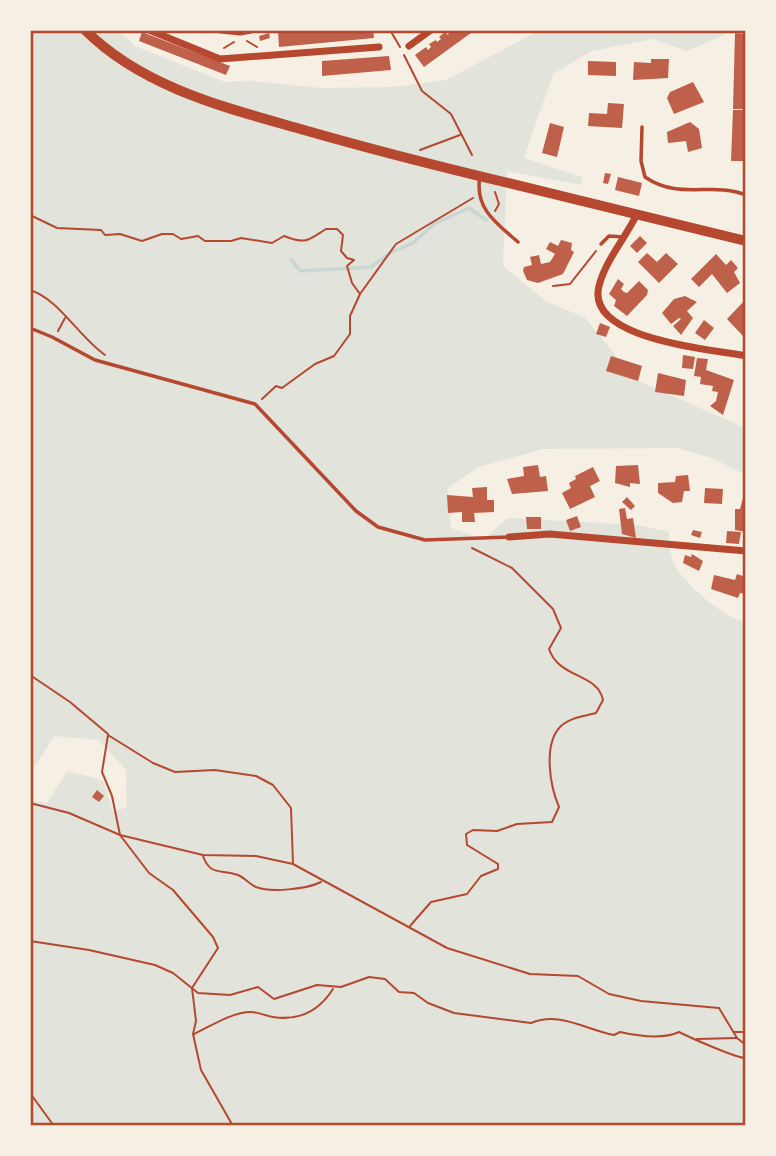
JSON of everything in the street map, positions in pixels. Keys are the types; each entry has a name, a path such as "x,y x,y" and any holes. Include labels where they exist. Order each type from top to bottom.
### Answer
{"main road":[{"path":"85,30 131,67 183,92 340,140 746,241"}],"street":[{"path":"149,30 220,59 379,47"},
{"path":"221,30 241,35 251,30"},
{"path":"405,46 431,30"},
{"path":"637,214 598,287 601,308 606,317 641,335 746,356"},
{"path":"509,537 550,534 746,551"}],"lane":[{"path":"642,127 641,161 645,177 685,191 725,190 746,195"},
{"path":"480,176 478,196 491,215 518,242"},
{"path":"601,244 613,235 625,237"},
{"path":"30,328 95,360 255,404 356,511 378,527 402,536 425,540 509,537"}],"path":[{"path":"390,30 405,46 418,86 446,108 472,155"},
{"path":"740,30 746,31"},
{"path":"220,59 221,50 241,35 257,47"},
{"path":"379,47 405,46"},
{"path":"418,153 461,134"},
{"path":"491,215 499,204 495,192"},
{"path":"255,404 276,386 282,388 315,364 334,356 350,334 350,316 360,294 397,244 478,196"},
{"path":"30,215 57,228 101,230 105,235 120,234 142,241 162,234 173,234 181,239 198,236 205,241 241,238 272,243 284,236 302,242 316,239 326,229 337,229 342,235 341,251 347,258 355,260 347,266 347,271 360,294"},
{"path":"553,286 570,284 601,244"},
{"path":"30,290 39,293 66,316 86,341 111,359 115,366"},
{"path":"52,337 62,327 66,316"},
{"path":"409,927 431,902 467,894 481,876 498,869 498,864 493,859 467,845 466,834 473,830 497,831 517,824 552,822 559,807 552,784 551,747 554,737 568,721 596,713 603,700 602,691 594,684 565,670 551,657 549,649 561,628 553,609 512,568 472,550 470,539"},
{"path":"30,675 153,764 175,772 215,770 256,776 273,785 291,808 293,864"},
{"path":"108,734 102,772 112,796 120,835 149,873 173,890 217,943 215,954 192,988 196,1021 193,1034 201,1070 233,1126"},
{"path":"30,803 69,813 120,835 203,855 256,856 293,864 447,948 530,974 578,976 609,994 641,1001 719,1008 737,1038 746,1045"},
{"path":"203,855 207,867 213,872 236,875 261,888 299,890 323,881"},
{"path":"30,941 89,950 155,965 173,973 198,993 230,995 258,986 274,999 317,985 334,988 353,985 369,977 385,979 399,992 414,993 428,1003 454,1013 531,1023 542,1018 563,1019 614,1035 620,1032 640,1037 670,1036 679,1032 708,1046 723,1048 739,1059 746,1058"},
{"path":"193,1034 237,1015 251,1012 293,1017 310,1013 323,1004 334,988"},
{"path":"733,1032 746,1032"},
{"path":"696,1040 737,1038"},
{"path":"30,1093 54,1126"}],"shaded area":[{"path":"30,30 119,30 135,46 225,82 252,81 321,88 393,87 446,80 540,30 735,30 687,51 652,39 592,51 553,74 524,158 582,177 581,185 507,171 503,266 547,302 584,317 636,380 746,428 746,475 712,458 677,448 543,449 479,467 448,488 451,528 483,539 508,518 638,525 669,532 673,561 679,572 716,607 746,622 746,1126 30,1126 30,797 31,800 47,803 67,771 103,780 113,812 127,807 126,770 98,740 54,736 30,774"}],"building":[{"path":"373,30 374,38 279,47 278,31"},
{"path":"450,30 475,30 424,67 415,55 426,47 428,50 431,47 429,44 441,39 439,37 445,32 448,35"},
{"path":"142,32 230,66 226,75 139,41"},
{"path":"269,33 270,38 260,41 259,36"},
{"path":"735,33 746,34 744,109 733,109"},
{"path":"389,56 391,70 322,76 322,61"},
{"path":"651,59 669,59 668,78 633,80 634,62 651,63"},
{"path":"588,61 616,62 616,76 588,75"},
{"path":"693,82 704,102 674,114 667,98 670,92"},
{"path":"608,103 624,104 622,128 588,126 589,113 607,114"},
{"path":"733,110 745,110 743,161 731,161"},
{"path":"690,122 699,129 702,148 688,152 686,141 668,143 667,132"},
{"path":"550,123 564,127 557,157 542,153"},
{"path":"605,173 611,174 608,184 603,183"},
{"path":"618,177 642,183 639,196 615,190"},
{"path":"640,236 647,243 637,253 630,246"},
{"path":"561,240 572,243 571,250 574,252 563,274 538,283 527,280 523,271 524,267 532,265 530,257 539,255 541,264 550,262 555,254 546,249 550,242 558,246"},
{"path":"647,253 657,262 666,253 678,264 659,283 638,262"},
{"path":"716,254 726,265 731,260 738,268 734,272 740,283 727,293 712,274 699,287 691,279"},
{"path":"618,279 624,284 621,289 624,292 627,293 639,281 648,290 647,295 627,316 614,306 616,300 609,294"},
{"path":"685,296 697,302 687,311 693,318 681,335 673,326 681,319 671,324 662,313 674,299"},
{"path":"746,299 746,333 743,336 727,319"},
{"path":"704,320 714,328 705,340 695,333"},
{"path":"600,323 610,327 606,337 596,334"},
{"path":"683,355 695,357 693,369 682,368"},
{"path":"611,356 642,366 638,381 606,371"},
{"path":"697,358 708,359 706,370 734,380 723,415 710,406 716,401 718,392 712,391 713,386 700,384 701,377 694,376"},
{"path":"658,373 686,380 684,396 655,392"},
{"path":"538,465 540,477 546,476 548,491 512,494 507,479 524,476 523,467"},
{"path":"638,465 640,484 630,483 630,487 615,483 616,466"},
{"path":"593,467 600,481 590,486 595,497 570,509 562,493 571,488 569,483 576,479 575,476"},
{"path":"688,475 690,491 684,491 682,502 673,503 658,493 658,483 675,482 676,476"},
{"path":"487,487 487,500 494,500 494,512 474,513 475,522 462,522 462,512 448,513 447,495 473,497 472,488"},
{"path":"705,488 723,489 722,504 704,503"},
{"path":"627,497 635,506 631,510 622,502"},
{"path":"743,498 746,498 746,532 735,530 735,509 740,509"},
{"path":"625,508 627,519 633,518 636,538 622,534 619,509"},
{"path":"577,516 581,527 570,531 566,520"},
{"path":"526,517 541,517 541,529 527,529"},
{"path":"693,530 702,532 700,538 691,535"},
{"path":"727,531 741,532 739,544 726,543"},
{"path":"692,554 703,561 699,571 683,563 685,555 691,557"},
{"path":"737,574 746,577 746,594 740,593 738,598 711,589 714,575 735,580"},
{"path":"97,790 104,796 99,802 92,797"}],"waterway":[{"path":"291,260 301,271 371,267 390,253 413,243 434,224 469,208 486,220"}]}
